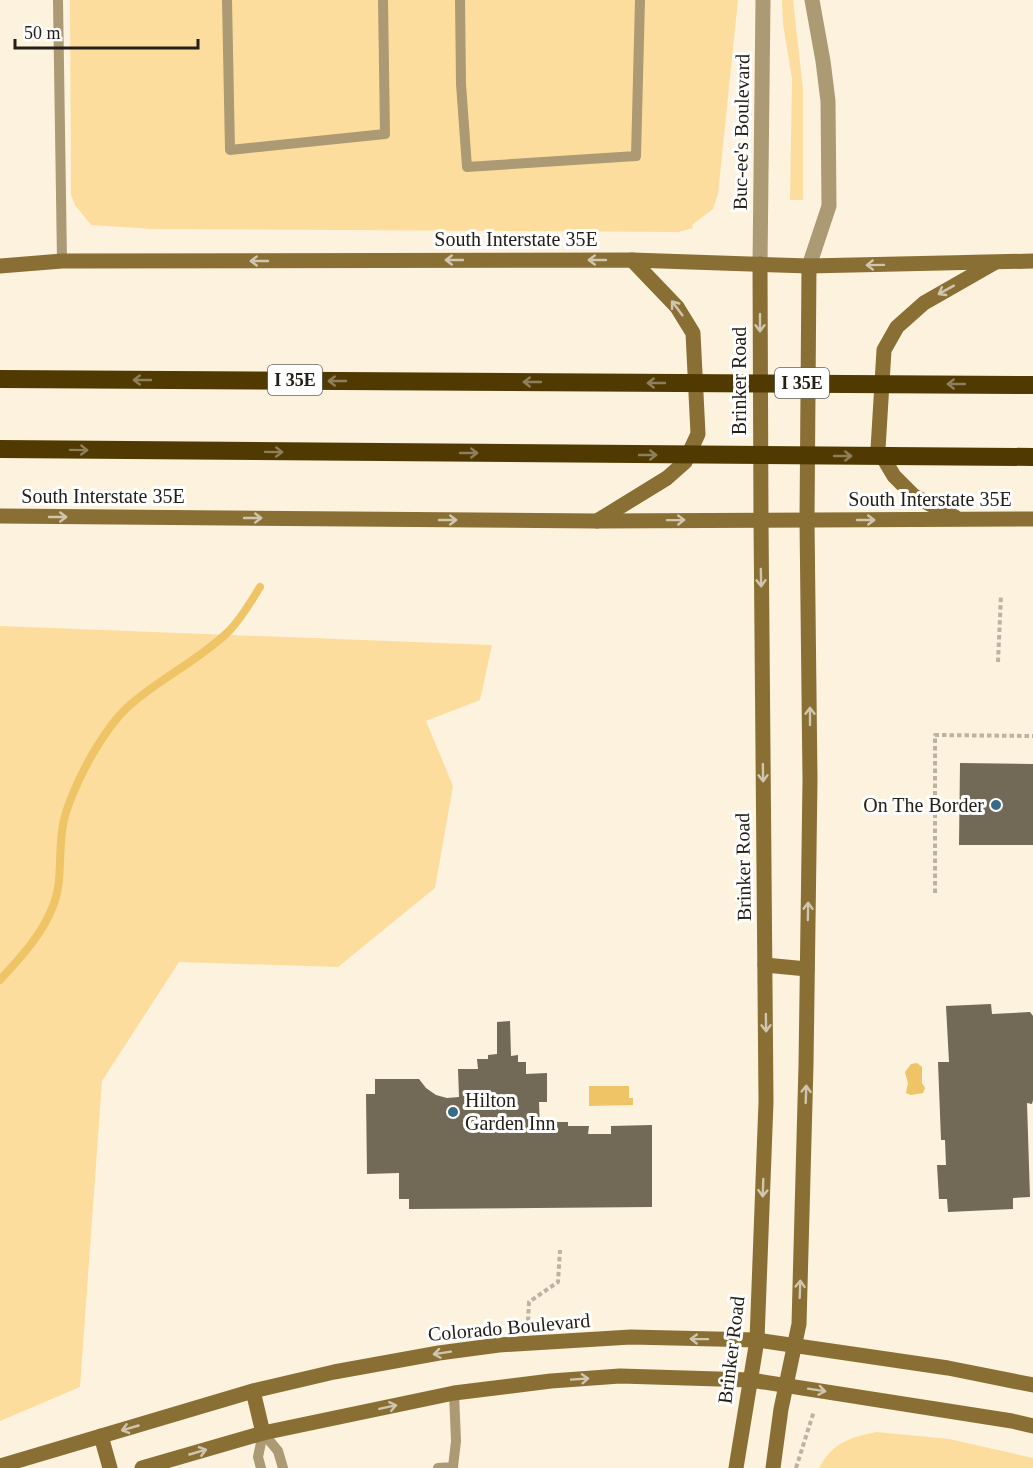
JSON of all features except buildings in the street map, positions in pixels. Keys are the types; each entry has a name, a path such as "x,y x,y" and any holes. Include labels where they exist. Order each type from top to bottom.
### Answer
{"highway":[{"name":"I 35E","path":"0,379 1024,385"},
{"path":"0,449 1033,458"}],"street":[{"name":"Buc-ee's Boulevard","path":"760,264 764,0"},
{"path":"773,1468 785,1385 799,1312 810,780 807,520 810,266 829,206 828,101 812,0"},
{"name":"South Interstate 35E","path":"0,266 62,261 632,260 810,266 1033,261"},
{"path":"597,521 667,478 685,462 698,434 693,333 677,307 632,260"},
{"path":"962,520 914,496 894,476 878,449 884,350 897,327 924,303 997,262"},
{"name":"Brinker Road","path":"736,1468 758,1340 766,1102 760,264"},
{"name":"South Interstate 35E","path":"0,516 597,521 1033,519"},
{"path":"765,965 807,969"},
{"name":"Colorado Boulevard","path":"0,1466 253,1391 346,1370 499,1345 631,1338 758,1340 948,1368 1033,1385"},
{"path":"142,1468 263,1433 454,1394 551,1381 620,1376 751,1380 1033,1426"},
{"path":"253,1391 263,1433"},
{"path":"100,1436 110,1468"}],"lane":[{"path":"58,0 62,261"},
{"path":"227,0 230,150 385,134 383,0"},
{"path":"460,0 461,84 467,167 636,156 640,0"},
{"path":"438,1468 455,1467 454,1394"},
{"path":"261,1468 258,1457 263,1433"},
{"path":"263,1433 278,1451 283,1468"}],"path":[{"path":"998,662 1001,595"},
{"path":"935,893 936,735 1033,736"},
{"path":"528,1321 529,1302 558,1282 560,1250"},
{"path":"796,1468 814,1411"}],"shaded area":[{"path":"70,0 738,0 718,194 713,209 692,225 693,228 678,232 153,229 91,225 75,205 71,195"},
{"path":"782,0 793,0 803,89 803,200 790,200 792,79 783,24"},
{"path":"0,626 492,645 480,700 426,721 453,786 435,888 338,967 179,962 102,1081 80,1387 0,1421"},
{"path":"917,1063 922,1067 922,1083 925,1088 923,1093 911,1095 906,1093 908,1083 905,1072 911,1064"},
{"path":"589,1086 629,1086 629,1098 633,1098 633,1105 589,1106"},
{"path":"877,1432 949,1439 1033,1458 1033,1468 819,1468 824,1459 843,1442"}],"waterway":[{"path":"0,980 37,936 53,906 58,885 62,831 66,811 83,771 102,739 130,705 206,651 228,632 260,587"}],"place":[{"name":"On The Border","path":"996,805"},
{"name":"Hilton Garden Inn","path":"453,1112"}]}
